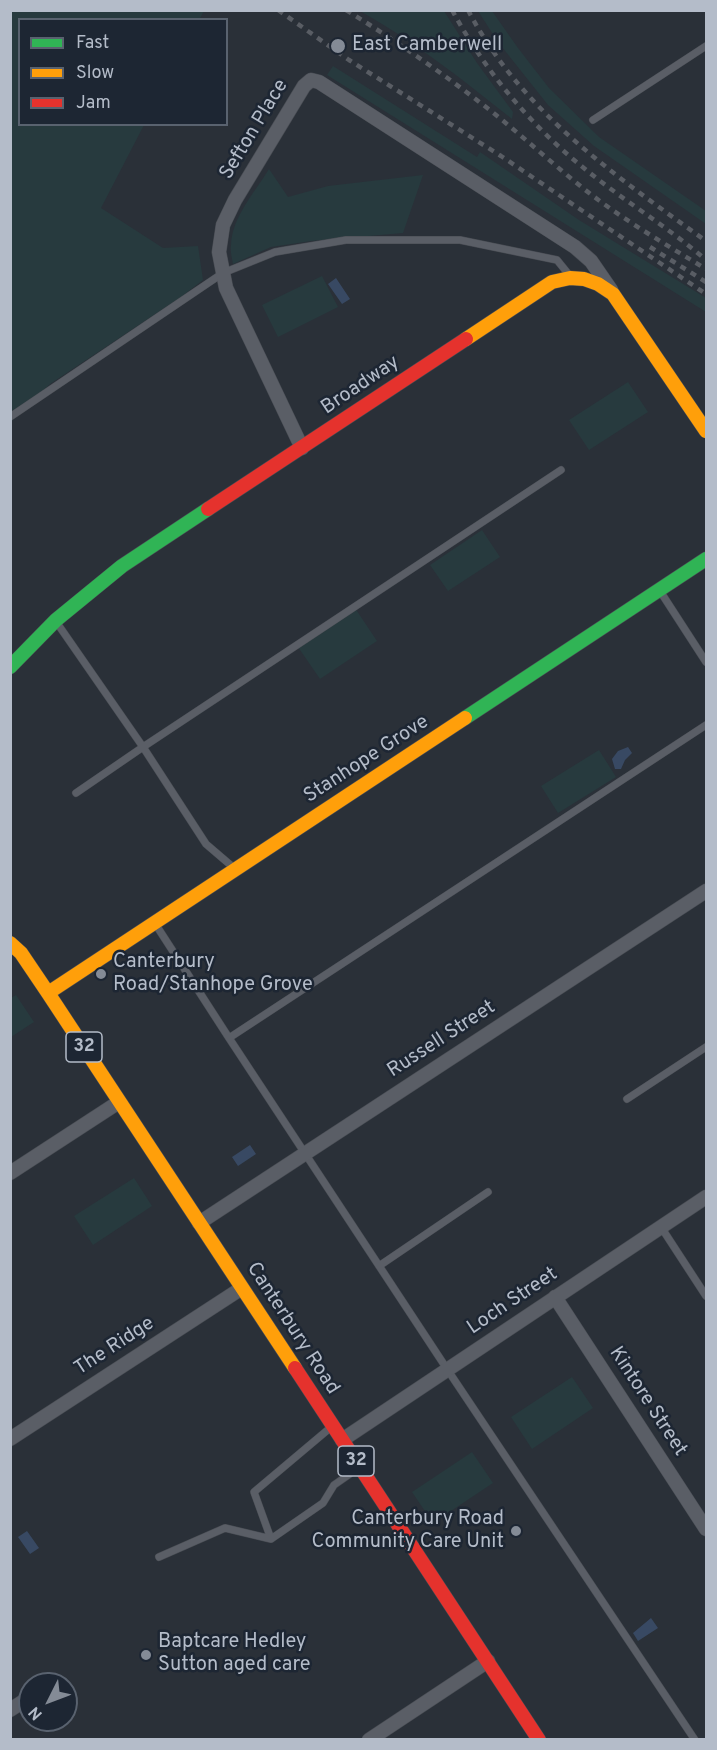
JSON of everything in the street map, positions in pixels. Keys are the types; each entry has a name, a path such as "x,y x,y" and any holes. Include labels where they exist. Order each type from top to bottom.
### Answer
{"main road":[{"path":"570,276 600,284 614,294 706,431"},
{"name":"Broadway","path":"10,667 56,620 122,566 552,282 570,276"},
{"name":"Stanhope Grove","path":"48,993 706,559"},
{"name":"Canterbury Road","path":"10,943 21,953 48,993 539,1740"}],"street":[{"name":"Sefton Place","path":"302,448 226,288 219,252 223,225 236,200 304,86 311,80 575,247 591,261 614,294"},
{"name":"Russell Street","path":"199,1223 706,891"},
{"path":"10,1173 119,1102"},
{"name":"Loch Street","path":"342,1440 706,1197"},
{"name":"The Ridge","path":"10,1439 242,1288"},
{"name":"Kintore Street","path":"555,1297 706,1529"},
{"path":"369,1740 488,1661"}],"lane":[{"path":"593,120 706,45"},
{"path":"10,417 223,273 275,252 346,240 460,240 557,260 570,276"},
{"path":"76,793 561,470"},
{"path":"659,590 706,662"},
{"path":"56,620 206,844 236,870"},
{"path":"229,1038 706,725"},
{"path":"154,923 304,1154 695,1740"},
{"path":"627,1100 706,1047"},
{"path":"379,1266 488,1192"},
{"path":"661,1227 706,1296"},
{"path":"271,1539 254,1492 333,1426"},
{"path":"159,1557 225,1528 271,1539 322,1503 334,1485 359,1467"}],"green space":[{"path":"11,11 204,11 200,18 18,18 18,126 143,126 101,208 163,248 198,246 203,280 50,384 11,422"},
{"path":"360,11 444,11 477,63 513,112 512,119 419,48"},
{"path":"478,11 492,11 549,88 599,137 706,211 706,224 594,146 548,105 498,42"},
{"path":"333,66 477,157 480,152 579,220 706,298 706,312 327,75"},
{"path":"269,169 288,197 328,186 423,175 403,233 271,247 233,264 231,247 235,225 245,205"},
{"path":"322,276 338,307 278,337 262,305"},
{"path":"628,382 648,412 589,450 569,420"},
{"path":"482,530 500,557 448,591 430,565"},
{"path":"355,608 377,641 320,679 298,647"},
{"path":"599,750 616,777 558,813 541,786"},
{"path":"16,995 34,1022 11,1037 11,998"},
{"path":"134,1178 152,1206 93,1245 74,1216"},
{"path":"572,1377 593,1408 532,1449 511,1417"},
{"path":"472,1452 493,1483 433,1523 412,1492"}],"water":[{"path":"336,278 350,299 342,304 328,284"},
{"path":"628,747 632,753 625,760 621,769 615,769 612,759 618,751"},
{"path":"250,1145 256,1154 238,1166 232,1157"},
{"path":"27,1531 39,1548 30,1554 18,1537"},
{"path":"651,1618 658,1628 638,1641 633,1633"}],"railway":[{"path":"278,10 349,60 501,156 706,294"},
{"path":"346,10 465,91 598,200 706,269"},
{"path":"452,10 494,76 546,135 600,181 677,236 706,260"},
{"path":"468,10 490,47 543,111 605,166 706,241"},
{"path":"650,247 706,282"}],"traffic: fast":[{"path":"10,667 56,620 122,566 208,509"},
{"path":"465,718 706,559"}],"traffic: slow":[{"path":"466,339 552,282 570,278 584,279 598,284 613,294 706,431"},
{"path":"48,993 465,718"},
{"path":"10,943 21,953 48,993 295,1368"}],"traffic: jam":[{"path":"208,509 466,339"},
{"path":"295,1368 539,1740"}],"place":[{"name":"East Camberwell","path":"338,46"},
{"name":"Canterbury Road/Stanhope Grove","path":"101,974"},
{"name":"Canterbury Road Community Care Unit","path":"516,1531"},
{"name":"Baptcare Hedley Sutton aged care","path":"146,1655"}]}
